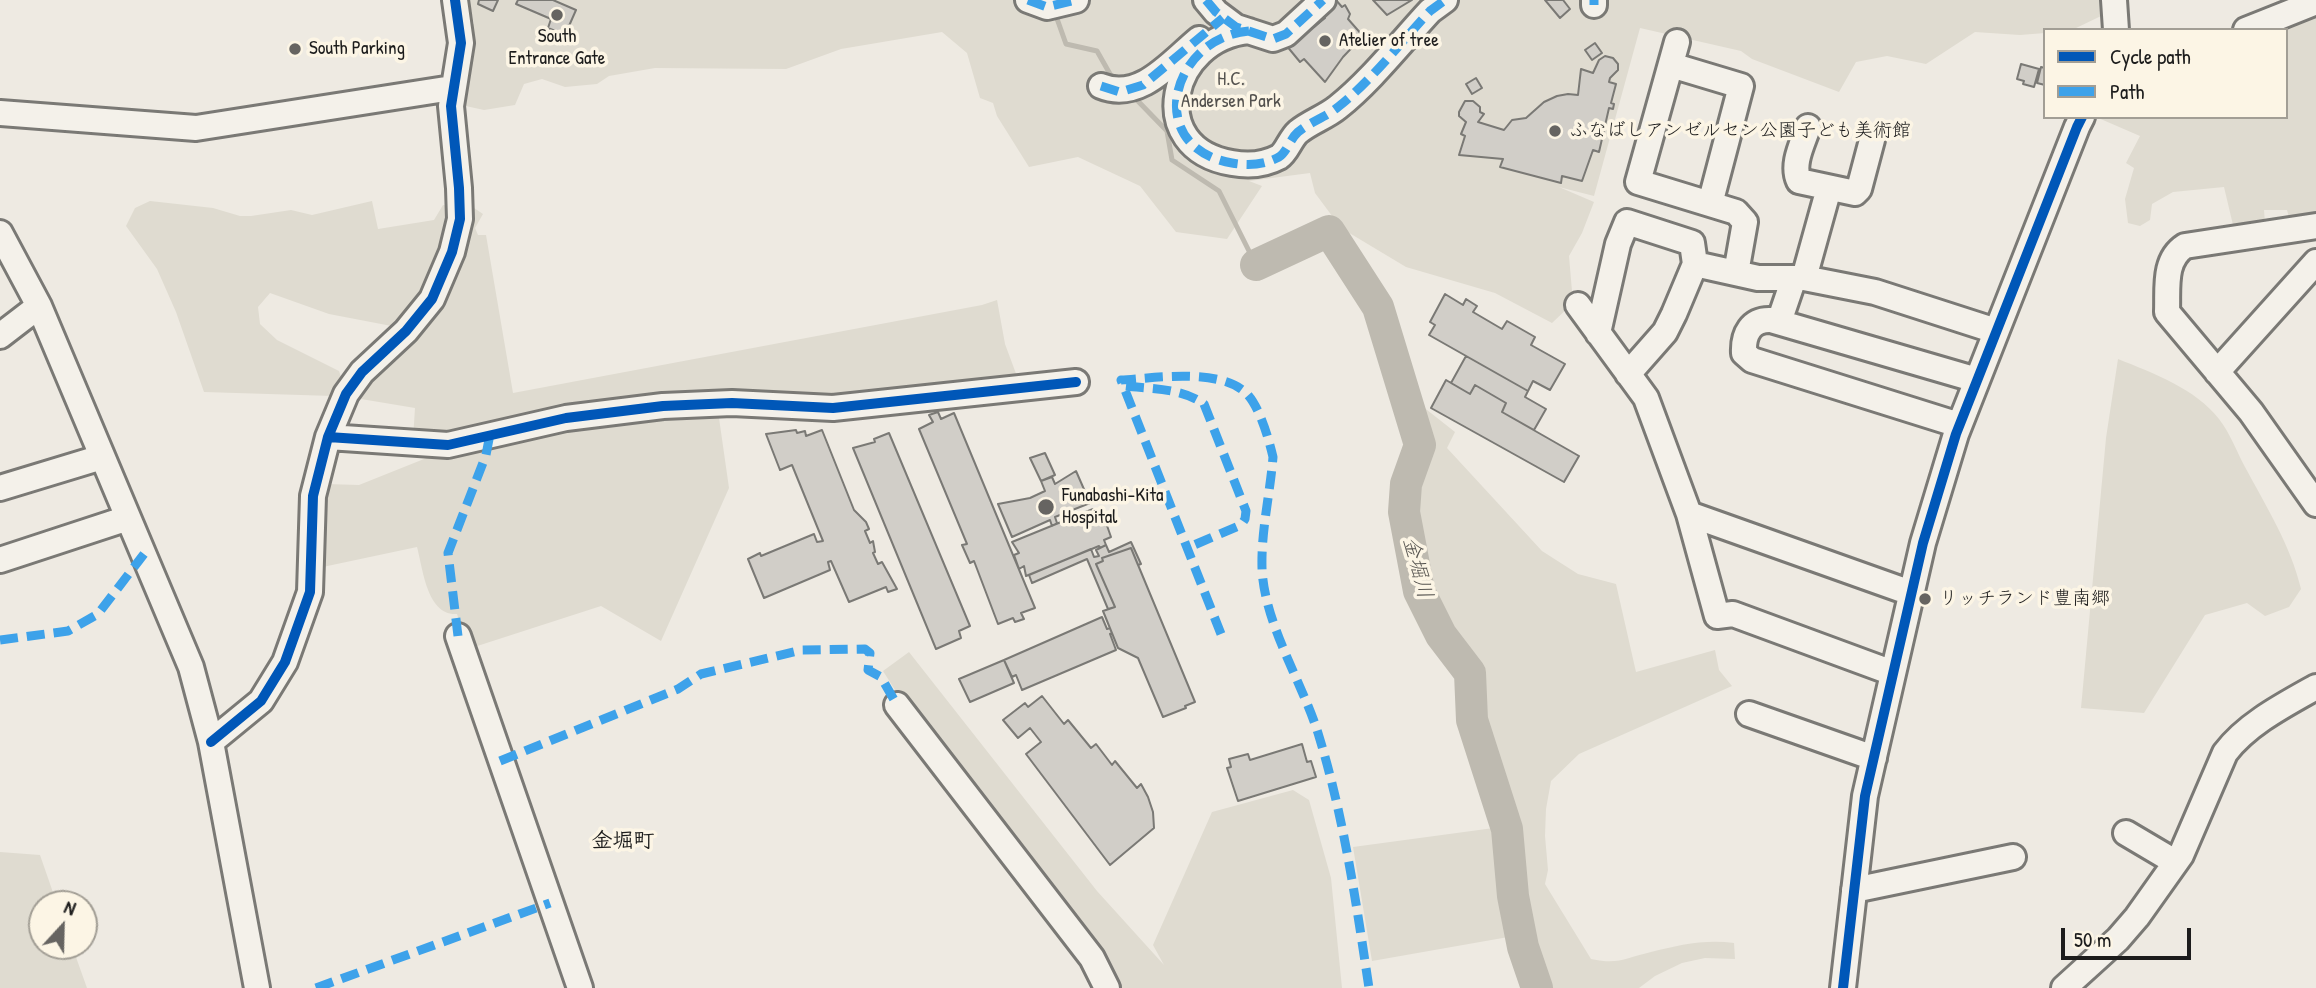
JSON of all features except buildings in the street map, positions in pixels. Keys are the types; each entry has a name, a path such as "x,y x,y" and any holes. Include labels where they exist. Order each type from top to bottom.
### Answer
{"street":[{"path":"211,742 261,701 285,662 310,592 313,496 328,437 346,394 362,372 406,331 432,299 452,252 460,219 451,106 461,43 455,0"},
{"path":"1028,0 1047,7 1076,0"},
{"path":"1101,86 1120,92 1143,85 1215,9 1236,27 1273,39 1279,38 1324,0"},
{"path":"1249,31 1230,33 1202,49 1180,84 1176,98 1177,114 1180,127 1198,148 1225,162 1258,164 1281,156 1297,132 1338,108 1430,11 1445,0"},
{"path":"2114,0 2116,28"},
{"path":"2251,28 2316,2"},
{"path":"1710,204 1741,86 1674,54 1638,182 1736,212 1745,222 1736,273"},
{"path":"0,113 196,128 452,88"},
{"path":"1843,988 1865,796 1936,493 1959,425 2081,119"},
{"path":"1808,127 1796,175 1799,181 1829,188 1855,193 1859,189 1872,140"},
{"path":"1779,323 1799,278 1829,188"},
{"path":"1598,333 1618,244 1627,222 1692,243 1695,264 1665,332 1628,374"},
{"path":"2316,226 2185,246 2177,251 2168,270 2167,312 2251,412 2316,504"},
{"path":"0,233 39,306 191,667 211,742 257,988"},
{"path":"2217,372 2316,262"},
{"path":"1695,264 1758,278 1799,278 1875,292 1996,331"},
{"path":"1578,305 1646,398 1689,514 1717,616 1733,614 1893,673"},
{"path":"0,336 39,306"},
{"path":"1959,425 1746,357 1744,341 1750,327 1759,321 1779,323 1977,380"},
{"path":"328,437 449,445 566,418 663,406 732,404 833,408 1076,382"},
{"path":"0,488 102,457"},
{"path":"1689,514 1911,593"},
{"path":"0,560 128,518"},
{"path":"458,636 580,988"},
{"path":"2064,988 2118,939 2137,917 2175,862 2229,747 2280,707 2316,687"},
{"path":"897,705 1092,958 1107,988"},
{"path":"1749,714 1874,758"},
{"path":"2126,833 2175,862"},
{"path":"1854,890 2013,857"}],"green space":[{"name":"H.C. Andersen Park","path":"469,0 2124,0 2124,5 2076,28 2043,28 2043,33 2020,35 1975,32 1926,64 1887,56 1856,62 1839,92 1752,59 1741,51 1640,28 1594,196 1559,187 1594,202 1582,233 1569,256 1573,303 1552,323 1495,293 1406,267 1341,228 1315,193 1310,173 1249,181 1262,186 1227,239 1176,232 1140,186 1078,157 1029,167 997,116 993,103 980,98 967,53 942,32 841,49 786,69 655,68 609,76 597,84 565,87 542,79 524,84 515,105 484,110 461,105 469,25 474,24"},
{"path":"2316,16 2316,218 2290,221 2287,210 2264,210 2265,223 2233,225 2224,187 2173,192 2152,204 2150,220 2140,226 2128,223 2125,199 2134,168 2126,163 2140,136 2101,119 2288,119 2288,28 2283,28"},
{"path":"150,201 213,208 240,216 251,216 291,210 312,215 372,201 378,229 434,220 443,205 451,206 447,252 402,328 329,314 270,293 258,307 260,324 277,340 339,371 342,380 333,396 204,392 176,312 157,269 126,226 135,208"},
{"path":"474,208 483,214 475,228 478,235 486,235 513,393 997,300 1005,344 1018,379 489,428 413,439 415,408 349,397 409,335"},
{"path":"2118,359 2186,391 2219,419 2277,526 2301,589 2289,607 2265,616 2247,603 2205,615 2144,713 2081,708 2106,438"},
{"path":"1422,406 1455,432 1447,448 1542,551 1578,574 1616,584 1636,672 1715,650 1719,670 1732,686 1579,754 1551,781 1546,809 1548,870 1545,884 1591,959 1615,961 1661,949 1713,942 1734,943 1735,959 1705,958 1682,963 1655,976 1639,988 1543,988 1527,941 1516,893 1510,827 1498,780 1482,736 1474,665 1444,631 1426,588 1409,511 1426,439 1415,409"},
{"path":"710,411 719,418 729,488 661,641 601,606 468,649 457,614 447,613 439,607 428,590 417,547 318,568 326,484 359,485 439,453 566,426"},
{"path":"909,652 1097,891 1164,965 1153,945 1212,812 1293,790 1309,800 1331,878 1342,988 1119,988 902,701 883,671"},
{"path":"1501,827 1514,936 1372,961 1353,847"},
{"path":"0,852 40,855 52,890 28,890 28,960 77,960 87,988 0,988"}],"waterway":[{"path":"1055,13 1066,44 1097,51 1115,79"},
{"path":"1133,96 1167,131 1172,160 1219,191 1256,265"},
{"name":"金堀川","path":"1256,265 1329,231 1378,307 1420,445 1406,484 1404,512 1419,591 1441,635 1470,673 1472,720 1507,829 1513,896 1523,947 1537,988"}],"marked path":[{"path":"1028,0 1047,7 1076,0"},
{"path":"1206,0 1216,12 1236,27 1273,39 1286,34 1323,0"},
{"path":"1249,31 1222,38 1200,52 1185,72 1178,94 1177,116 1186,137 1204,153 1232,163 1256,164 1282,155 1298,132 1333,111 1350,97 1430,11 1445,0"},
{"path":"1594,0 1594,5"},
{"path":"1101,86 1120,92 1143,85 1223,18"},
{"path":"1221,634 1121,380 1186,376 1219,380 1245,392 1255,405 1263,423 1273,457 1263,540 1264,589 1276,631 1311,714 1327,765 1348,860 1369,988"},
{"path":"1126,386 1176,392 1204,404 1246,511 1241,525 1187,548"},
{"path":"458,636 448,553 486,455 490,434"},
{"path":"0,640 68,631 98,614 144,554"},
{"path":"500,761 678,689 701,674 802,650 865,649 870,653 868,670 881,677 897,705"},
{"path":"316,988 550,903"}],"cycle path":[{"path":"211,742 261,701 285,662 310,592 313,496 328,437 346,394 362,372 406,331 432,299 452,252 460,219 451,106 461,43 455,0"},
{"path":"1843,988 1865,796 1923,543 1956,434 2081,119"},
{"path":"328,437 448,445 566,418 663,406 732,403 833,408 1076,382"}],"place":[{"name":"South Entrance Gate","path":"557,15"},
{"name":"Atelier of tree","path":"1325,41"},
{"name":"South Parking","path":"295,49"},
{"name":"ふなばしアンゼルセン公園子ども美術館","path":"1555,131"},
{"name":"Funabashi-Kita Hospital","path":"1046,507"},
{"name":"リッチランド豊南郷","path":"1925,599"}],"district":[{"name":"金堀町","path":"623,841"}]}
